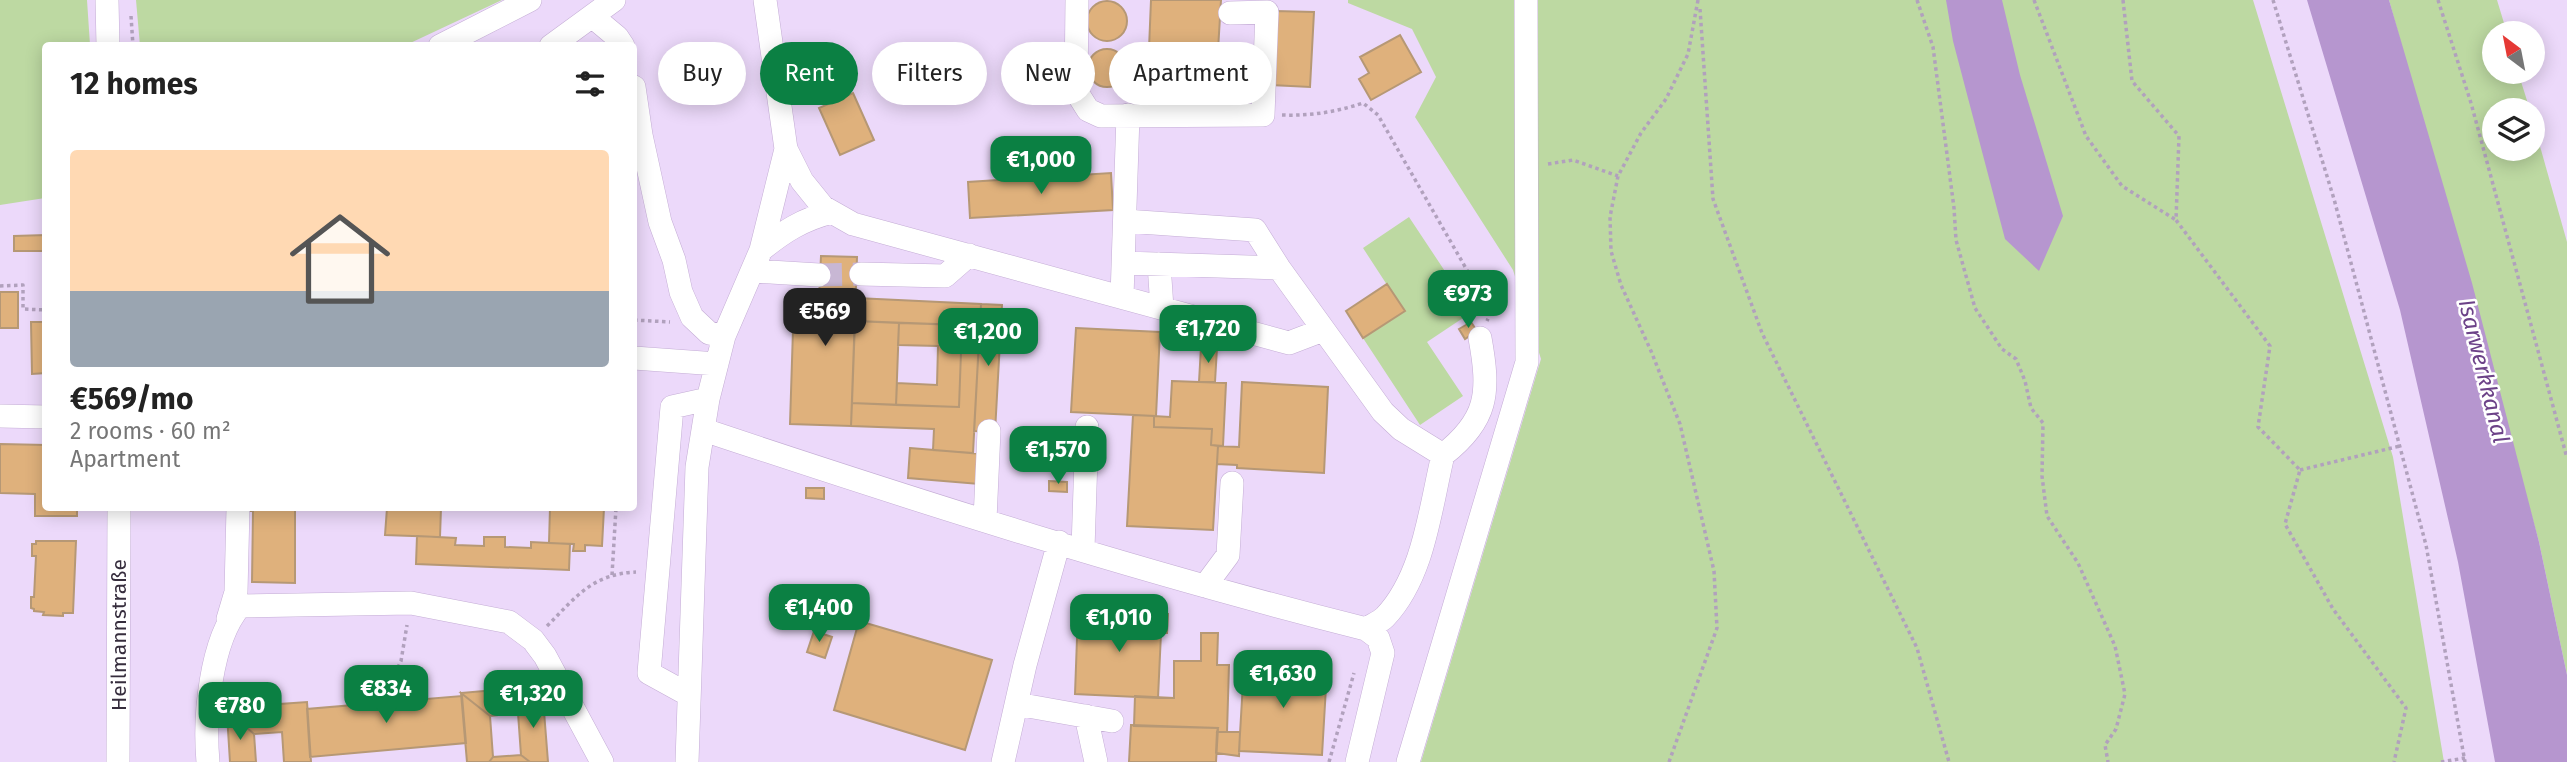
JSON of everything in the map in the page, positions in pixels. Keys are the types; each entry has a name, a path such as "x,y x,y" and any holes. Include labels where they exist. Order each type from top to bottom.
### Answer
{"street":[{"path":"107,0 108,42"},
{"path":"448,42 530,0"},
{"path":"557,42 614,0"},
{"path":"765,0 786,149 802,181 823,207 853,224 1289,343 1323,330"},
{"path":"1077,0 1076,91 1088,110 1101,116 1262,115 1267,12 1230,13"},
{"path":"1408,762 1527,362 1526,0"},
{"path":"593,17 620,42"},
{"path":"637,108 660,222 674,260 681,292 697,321 709,333 724,336"},
{"path":"1122,297 1128,115"},
{"path":"687,762 697,467 708,399 724,336 757,261 786,149"},
{"path":"757,261 787,229 812,217 832,212"},
{"path":"1125,221 1255,230 1279,268 1383,412 1401,429 1443,456"},
{"path":"861,274 945,276 969,255"},
{"path":"757,261 819,275"},
{"path":"1124,263 1279,268"},
{"path":"1159,264 1162,308"},
{"path":"1366,629 1384,619 1408,580 1417,560 1443,456 1463,439 1480,416 1484,390 1484,356 1480,338"},
{"path":"637,358 717,364"},
{"path":"689,695 649,673 673,407 708,399"},
{"path":"0,416 42,417"},
{"path":"1083,550 1087,427"},
{"path":"704,430 904,496 1083,550 1366,629 1378,638 1383,653 1357,762"},
{"path":"985,520 989,431"},
{"path":"1205,586 1228,555 1232,483"},
{"name":"Heilmannstraße","path":"118,762 119,511"},
{"path":"208,762 206,712 236,592 238,511"},
{"path":"1003,762 1025,665 1059,542"},
{"path":"228,620 240,606 411,603 509,622 533,640 545,656 602,762"},
{"path":"1017,704 1112,721"},
{"path":"1086,716 1096,762"},
{"path":"990,762 1010,732"}],"path":[{"path":"1917,0 1933,47 1956,240 1975,308 2002,349 2017,359 2031,408 2043,423 2042,476 2047,516 2078,563 2115,646 2125,694 2116,729 2105,744 2108,762"},
{"path":"2034,0 2086,136 2122,186 2176,220 2270,346 2258,427 2300,470"},
{"path":"2123,0 2132,81 2179,136 2176,220"},
{"path":"2273,0 2334,199 2426,545 2465,760 2441,762"},
{"path":"2438,0 2471,103 2567,458"},
{"path":"1669,762 1717,628 1714,571 1680,424 1621,285 1611,251 1610,217 1618,176 1641,133 1666,99 1688,54 1699,2"},
{"path":"1699,2 1713,199 1762,333 1917,648 1948,762"},
{"path":"130,7 133,42"},
{"path":"1262,115 1304,116 1341,110 1363,103 1378,115 1491,312 1480,338"},
{"path":"1527,179 1540,166 1573,160 1618,176"},
{"path":"0,286 23,285 23,309 42,310"},
{"path":"637,320 689,323 697,321"},
{"path":"2300,470 2400,446"},
{"path":"2300,470 2285,524 2333,609 2406,708 2394,762"},
{"path":"612,575 616,511"},
{"path":"533,640 585,589 604,577 659,571"},
{"path":"393,694 391,682 401,662 411,603"},
{"path":"1329,762 1355,668"}],"green space":[{"path":"0,0 87,0 90,42 42,42 42,198 0,205"},
{"path":"136,0 502,0 412,42 140,42"},
{"path":"1348,0 2253,0 2393,457 2444,762 1421,762 1541,359 1513,270 1415,117 1436,77 1412,29 1348,3"},
{"path":"2389,0 2497,0 2503,21 2482,21 2482,84 2522,84 2526,98 2482,98 2482,161 2544,161 2567,242 2567,675 2539,542"},
{"path":"1409,217 1472,312 1427,342 1463,396 1420,425 1363,338 1404,311 1363,248"}],"water":[{"path":"1946,0 2002,0 2020,75 2063,216 2039,271 2005,239 1953,41"},
{"name":"Isarwerkkanal","path":"2307,0 2389,0 2472,283 2539,542 2567,675 2567,762 2495,762 2458,562 2400,310"}],"building":[{"path":"1151,0 1221,0 1219,42 1149,42"},
{"path":"1107,1 1121,7 1127,21 1121,35 1107,41 1093,35 1087,21 1093,7"},
{"path":"1275,11 1314,12 1310,87 1272,85"},
{"path":"1400,35 1421,72 1371,100 1359,79 1369,73 1360,57"},
{"path":"1107,49 1107,87 1095,82 1095,54"},
{"path":"858,104 874,140 840,155 819,108 826,105"},
{"path":"1111,173 1113,210 970,218 968,182"},
{"path":"42,235 42,251 14,251 14,236"},
{"path":"821,256 857,257 851,426 790,424 794,298 819,298"},
{"path":"1387,284 1405,311 1363,338 1346,311"},
{"path":"0,292 18,292 18,328 0,328"},
{"path":"856,298 981,304 973,453 933,450 934,429 851,426 852,403 959,407 962,325 855,321"},
{"path":"981,304 1002,305 995,432 974,431"},
{"path":"855,321 899,323 896,405 852,403"},
{"path":"31,322 42,322 42,373 32,374"},
{"path":"1471,322 1477,331 1465,339 1459,329"},
{"path":"899,323 962,325 959,407 896,405 897,383 937,385 938,346 898,345"},
{"path":"1076,328 1160,332 1156,416 1071,412"},
{"path":"1201,347 1217,348 1215,382 1199,382"},
{"path":"1172,381 1226,383 1223,446 1211,445 1212,429 1154,427 1154,416 1170,417"},
{"path":"1242,382 1328,387 1324,473 1237,468 1237,465 1217,464 1218,446 1239,447"},
{"path":"1133,415 1154,416 1154,427 1212,429 1211,445 1218,446 1213,530 1127,526"},
{"path":"0,444 42,445 42,511 77,511 77,516 35,516 35,494 0,493"},
{"path":"910,448 982,454 979,484 908,478"},
{"path":"1049,481 1067,482 1067,492 1049,491"},
{"path":"806,488 824,488 824,499 806,498"},
{"path":"253,511 295,511 295,583 252,582"},
{"path":"387,511 441,511 440,537 385,535"},
{"path":"550,511 604,511 602,546 585,545 585,551 573,551 574,544 549,543"},
{"path":"417,536 456,538 455,545 484,546 484,537 505,537 505,547 531,548 531,542 570,544 569,570 416,564"},
{"path":"36,541 76,541 73,613 63,613 63,616 43,615 44,612 31,608 36,556 32,556 32,544 36,544"},
{"path":"1078,611 1168,614 1167,633 1161,633 1158,698 1075,694"},
{"path":"859,621 992,660 965,750 834,710"},
{"path":"814,631 832,637 825,658 807,652"},
{"path":"1201,633 1218,633 1217,665 1229,665 1227,732 1217,732 1218,728 1134,726 1135,696 1174,698 1174,661 1201,661"},
{"path":"1244,665 1327,670 1322,755 1239,751"},
{"path":"389,681 390,702 462,696 466,743 310,757 307,709 377,703 375,682"},
{"path":"542,686 548,762 530,762 521,755 518,713"},
{"path":"542,686 518,713 490,716 461,693"},
{"path":"461,693 490,716 493,757 489,762 467,762"},
{"path":"307,702 311,762 284,762 282,732 254,734 231,714 280,708 280,704"},
{"path":"227,714 231,714 254,734 256,762 230,762"},
{"path":"1131,725 1218,728 1216,762 1129,762"},
{"path":"1217,732 1240,732 1239,756 1216,753"},
{"path":"521,755 530,762 489,762 493,757"}],"tunnel":[{"path":"819,275 861,274"}]}
